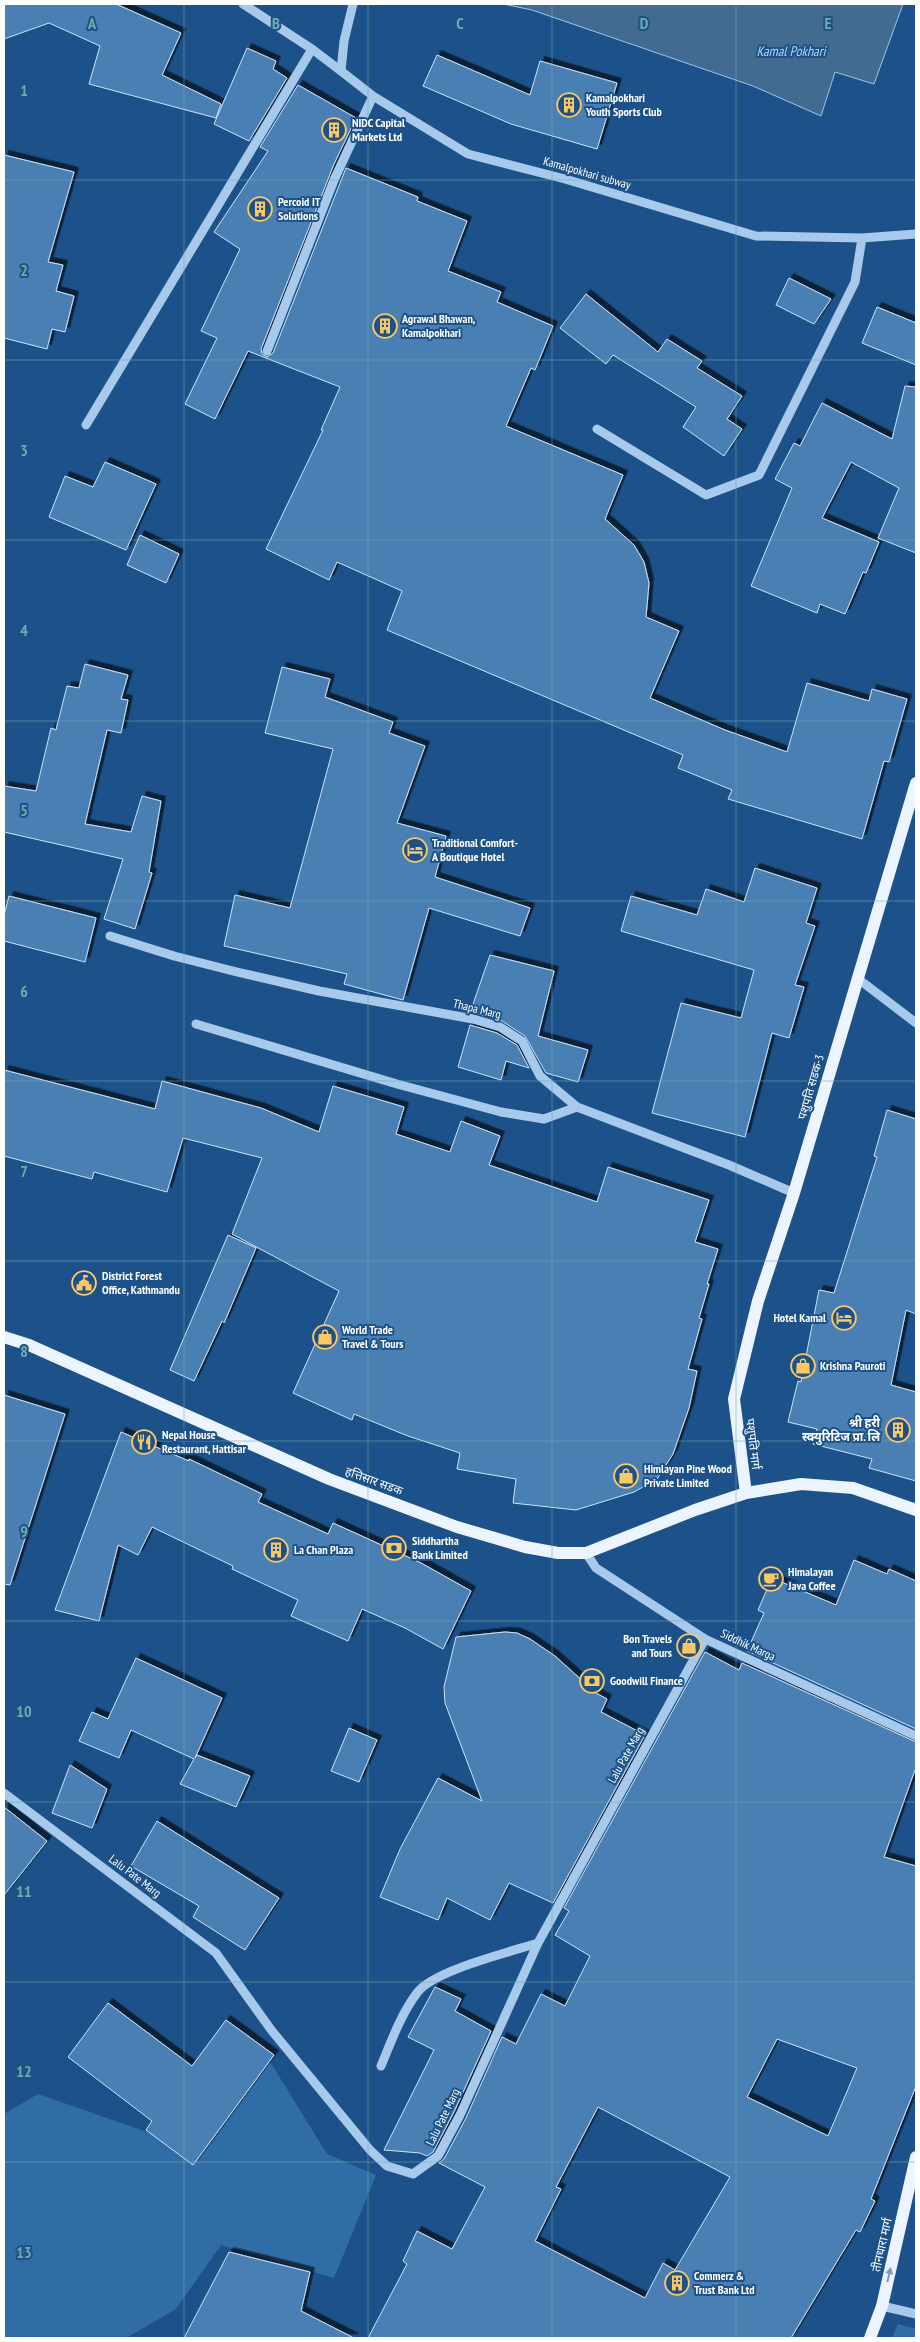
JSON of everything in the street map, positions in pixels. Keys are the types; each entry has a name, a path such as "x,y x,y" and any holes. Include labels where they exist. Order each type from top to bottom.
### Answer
{"main road":[{"name":"पशुपति सडक-3","path":"734,1399 758,1301 794,1193 857,978 888,883 916,783"},
{"name":"हत्तिसार सडक","path":"4,1338 36,1348 330,1479 439,1520 525,1547 558,1553 586,1553 695,1510 746,1493 800,1484 825,1484 853,1488 916,1510"},
{"name":"पशुपति मार्ग","path":"734,1399 746,1493"},
{"name":"तीनधारा मार्ग","path":"870,2338 882,2306 916,2158"}],"street":[{"name":"Kamalpokhari subway","path":"244,4 312,49 373,96 468,154 565,179 756,236 862,238 916,234"},
{"path":"340,71 344,41 353,4"},
{"path":"86,425 312,49"},
{"path":"267,351 334,180 373,96"},
{"path":"597,429 706,494 759,475 855,282 862,238"},
{"name":"Thapa Marg","path":"110,936 174,956 292,984 473,1019 500,1027 522,1041 540,1076 577,1107 729,1165 794,1193"},
{"path":"857,978 916,1023"},
{"path":"196,1024 397,1084 501,1112 544,1119 577,1107"},
{"name":"Siddhik Marga","path":"586,1553 596,1568 705,1639 916,1736"},
{"name":"Lalu Pate Marg","path":"4,1793 216,1953 272,2031 370,2150 387,2166 413,2174 438,2156 460,2114 538,1943 705,1639"},
{"path":"381,2066 391,2041 418,1991 439,1976 538,1943"},
{"path":"882,2306 916,2314"}],"shaded area":[{"path":"269,2060 327,2154 376,2175 334,2278 221,2245 176,2309 126,2338 4,2338 4,2114 38,2094 176,2142"},
{"path":"898,2324 916,2329 916,2338 892,2338"}],"water":[{"name":"Kamal Pokhari","path":"503,4 903,4 874,84 835,72 821,116 753,86 532,10"}],"building":[{"path":"4,4 116,4 181,33 162,75 221,104 216,118 89,84 100,46 49,23 4,39"},
{"path":"247,48 276,61 273,69 287,78 249,141 214,124"},
{"name":"Kamalpokhari Youth Sports Club","path":"437,55 530,95 540,61 617,83 597,149 511,124 423,86"},
{"path":"298,85 356,118 334,164 261,349 262,354 267,357 273,353 346,168 418,197 417,201 467,221 448,271 501,292 497,302 553,326 535,370 531,368 506,426 623,475 605,519 634,545 644,562 649,583 646,617 679,631 650,698 725,730 787,752 807,683 869,701 872,689 907,699 889,762 884,761 862,839 728,799 732,790 678,768 683,755 387,630 402,591 337,562 329,580 266,549 323,430 321,430 340,387 248,351 215,419 185,404 217,338 201,331 240,249 214,232 268,151 260,147"},
{"path":"4,155 74,172 48,262 63,265 56,291 74,296 65,332 52,329 47,349 4,338"},
{"path":"789,278 831,299 814,324 776,305"},
{"path":"586,294 658,352 667,339 702,361 697,368 742,396 727,419 742,429 724,456 683,427 696,407 613,355 606,364 560,328"},
{"path":"877,307 916,323 916,365 862,343"},
{"path":"905,386 916,387 916,553 878,538 899,488 851,462 822,518 879,542 866,573 863,572 845,614 820,604 817,613 751,586 792,488 775,479 794,443 800,446 822,403 892,439"},
{"path":"105,462 156,484 126,550 49,517 65,476 93,487"},
{"path":"140,535 179,554 166,583 127,565"},
{"path":"85,664 128,675 121,699 128,700 121,733 107,730 85,824 131,832 142,796 161,801 149,872 152,873 135,929 104,919 123,859 4,832 4,786 36,791 51,728 56,730 67,686 79,688"},
{"path":"282,667 330,679 325,697 393,722 389,733 425,746 397,823 446,836 435,877 530,908 520,936 429,908 403,1000 344,984 347,974 224,946 235,895 290,908 333,749 265,733"},
{"path":"755,868 817,888 806,923 815,926 795,985 804,987 789,1038 772,1033 745,1137 652,1113 681,1003 741,1018 754,970 621,931 631,896 697,915 706,889 744,902"},
{"path":"9,896 96,918 85,962 4,941 4,915"},
{"path":"490,955 554,971 538,1036 588,1050 578,1082 546,1073 525,1036 502,1021 474,1013 475,1008 472,1007"},
{"path":"470,1025 497,1033 517,1045 529,1068 506,1061 501,1080 458,1067"},
{"path":"4,1070 155,1109 162,1081 261,1108 319,1132 333,1086 404,1107 396,1134 450,1152 461,1121 500,1136 489,1165 597,1202 608,1167 709,1200 695,1242 718,1249 707,1284 709,1284 699,1318 702,1319 688,1369 697,1371 689,1408 673,1454 657,1479 634,1492 576,1510 513,1503 516,1479 457,1469 460,1453 408,1436 354,1414 352,1420 293,1393 339,1291 232,1234 262,1158 183,1138 167,1192 94,1172 92,1179 4,1156"},
{"path":"887,1110 916,1119 916,1314 906,1310 891,1385 916,1392 916,1481 869,1468 872,1459 813,1444 817,1429 788,1422 798,1381 801,1382 819,1290 834,1293 877,1157 874,1156"},
{"path":"228,1235 256,1248 224,1323 222,1321 194,1381 170,1370"},
{"path":"4,1395 65,1414 10,1585 4,1584"},
{"path":"121,1432 189,1461 189,1459 262,1494 258,1502 328,1534 333,1523 421,1563 471,1591 443,1649 405,1628 362,1609 348,1641 291,1616 298,1600 232,1569 233,1566 152,1527 138,1555 118,1545 99,1621 55,1610"},
{"path":"854,1560 887,1574 889,1569 916,1581 916,1729 747,1651 764,1613 758,1610 772,1578 836,1605"},
{"path":"505,1632 517,1633 530,1639 555,1656 596,1693 607,1699 601,1712 645,1735 553,1903 509,1883 490,1920 447,1898 438,1920 380,1897 400,1849 438,1778 482,1801 445,1703 444,1687 456,1637"},
{"path":"705,1652 739,1670 742,1663 916,1742 916,1767 884,1857 916,1866 916,2086 871,2199 875,2201 860,2232 856,2230 791,2338 368,2338 407,2264 403,2261 417,2231 452,2249 485,2187 439,2163 444,2159 466,2118 502,2037 516,2044 541,1994 565,2006 590,1956 555,1935 569,1911 564,1908","holes":["777,2039 857,2068 828,2136 747,2097","598,2107 730,2177 675,2270 663,2263 645,2298 535,2241 561,2189 556,2187"]},
{"path":"136,1658 222,1698 195,1758 197,1755 250,1776 236,1807 180,1784 194,1759 131,1730 119,1758 79,1741 92,1712 108,1719"},
{"path":"349,1728 377,1740 359,1782 331,1771"},
{"path":"70,1765 107,1789 92,1828 52,1813"},
{"path":"4,1807 47,1841 4,1895"},
{"path":"157,1821 279,1898 245,1950 193,1917 199,1906 131,1866"},
{"path":"435,1987 461,1999 455,2011 491,2031 454,2112 433,2152 427,2156 420,2153 384,2150 434,2050 408,2037"},
{"path":"108,2003 192,2066 226,2020 274,2055 193,2165 146,2130 152,2121 68,2057"},
{"path":"229,2252 310,2272 301,2311 354,2338 184,2338"}],"place":[{"name":"Kamalpokhari Youth Sports Club","path":"569,105"},
{"name":"NIDC Capital Markets Ltd","path":"334,130"},
{"name":"Percoid IT Solutions","path":"260,209"},
{"name":"Agrawal Bhawan, Kamalpokhari","path":"385,326"},
{"name":"Traditional Comfort- A Boutique Hotel","path":"415,850"},
{"name":"District Forest Office, Kathmandu","path":"84,1283"},
{"name":"Hotel Kamal","path":"844,1318"},
{"name":"World Trade Travel & Tours","path":"325,1337"},
{"name":"Krishna Pauroti","path":"803,1366"},
{"name":"श्री हरी स्क्युरिटिज प्रा. लि","path":"898,1430"},
{"name":"Nepal House Restaurant, Hattisar","path":"144,1442"},
{"name":"Himlayan Pine Wood Private Limited","path":"626,1476"},
{"name":"Siddhartha Bank Limited","path":"394,1548"},
{"name":"La Chan Plaza","path":"276,1550"},
{"name":"Himalayan Java Coffee","path":"771,1579"},
{"name":"Bon Travels and Tours","path":"689,1646"},
{"name":"Goodwill Finance","path":"592,1681"},
{"name":"Commerz & Trust Bank Ltd","path":"677,2283"}]}
